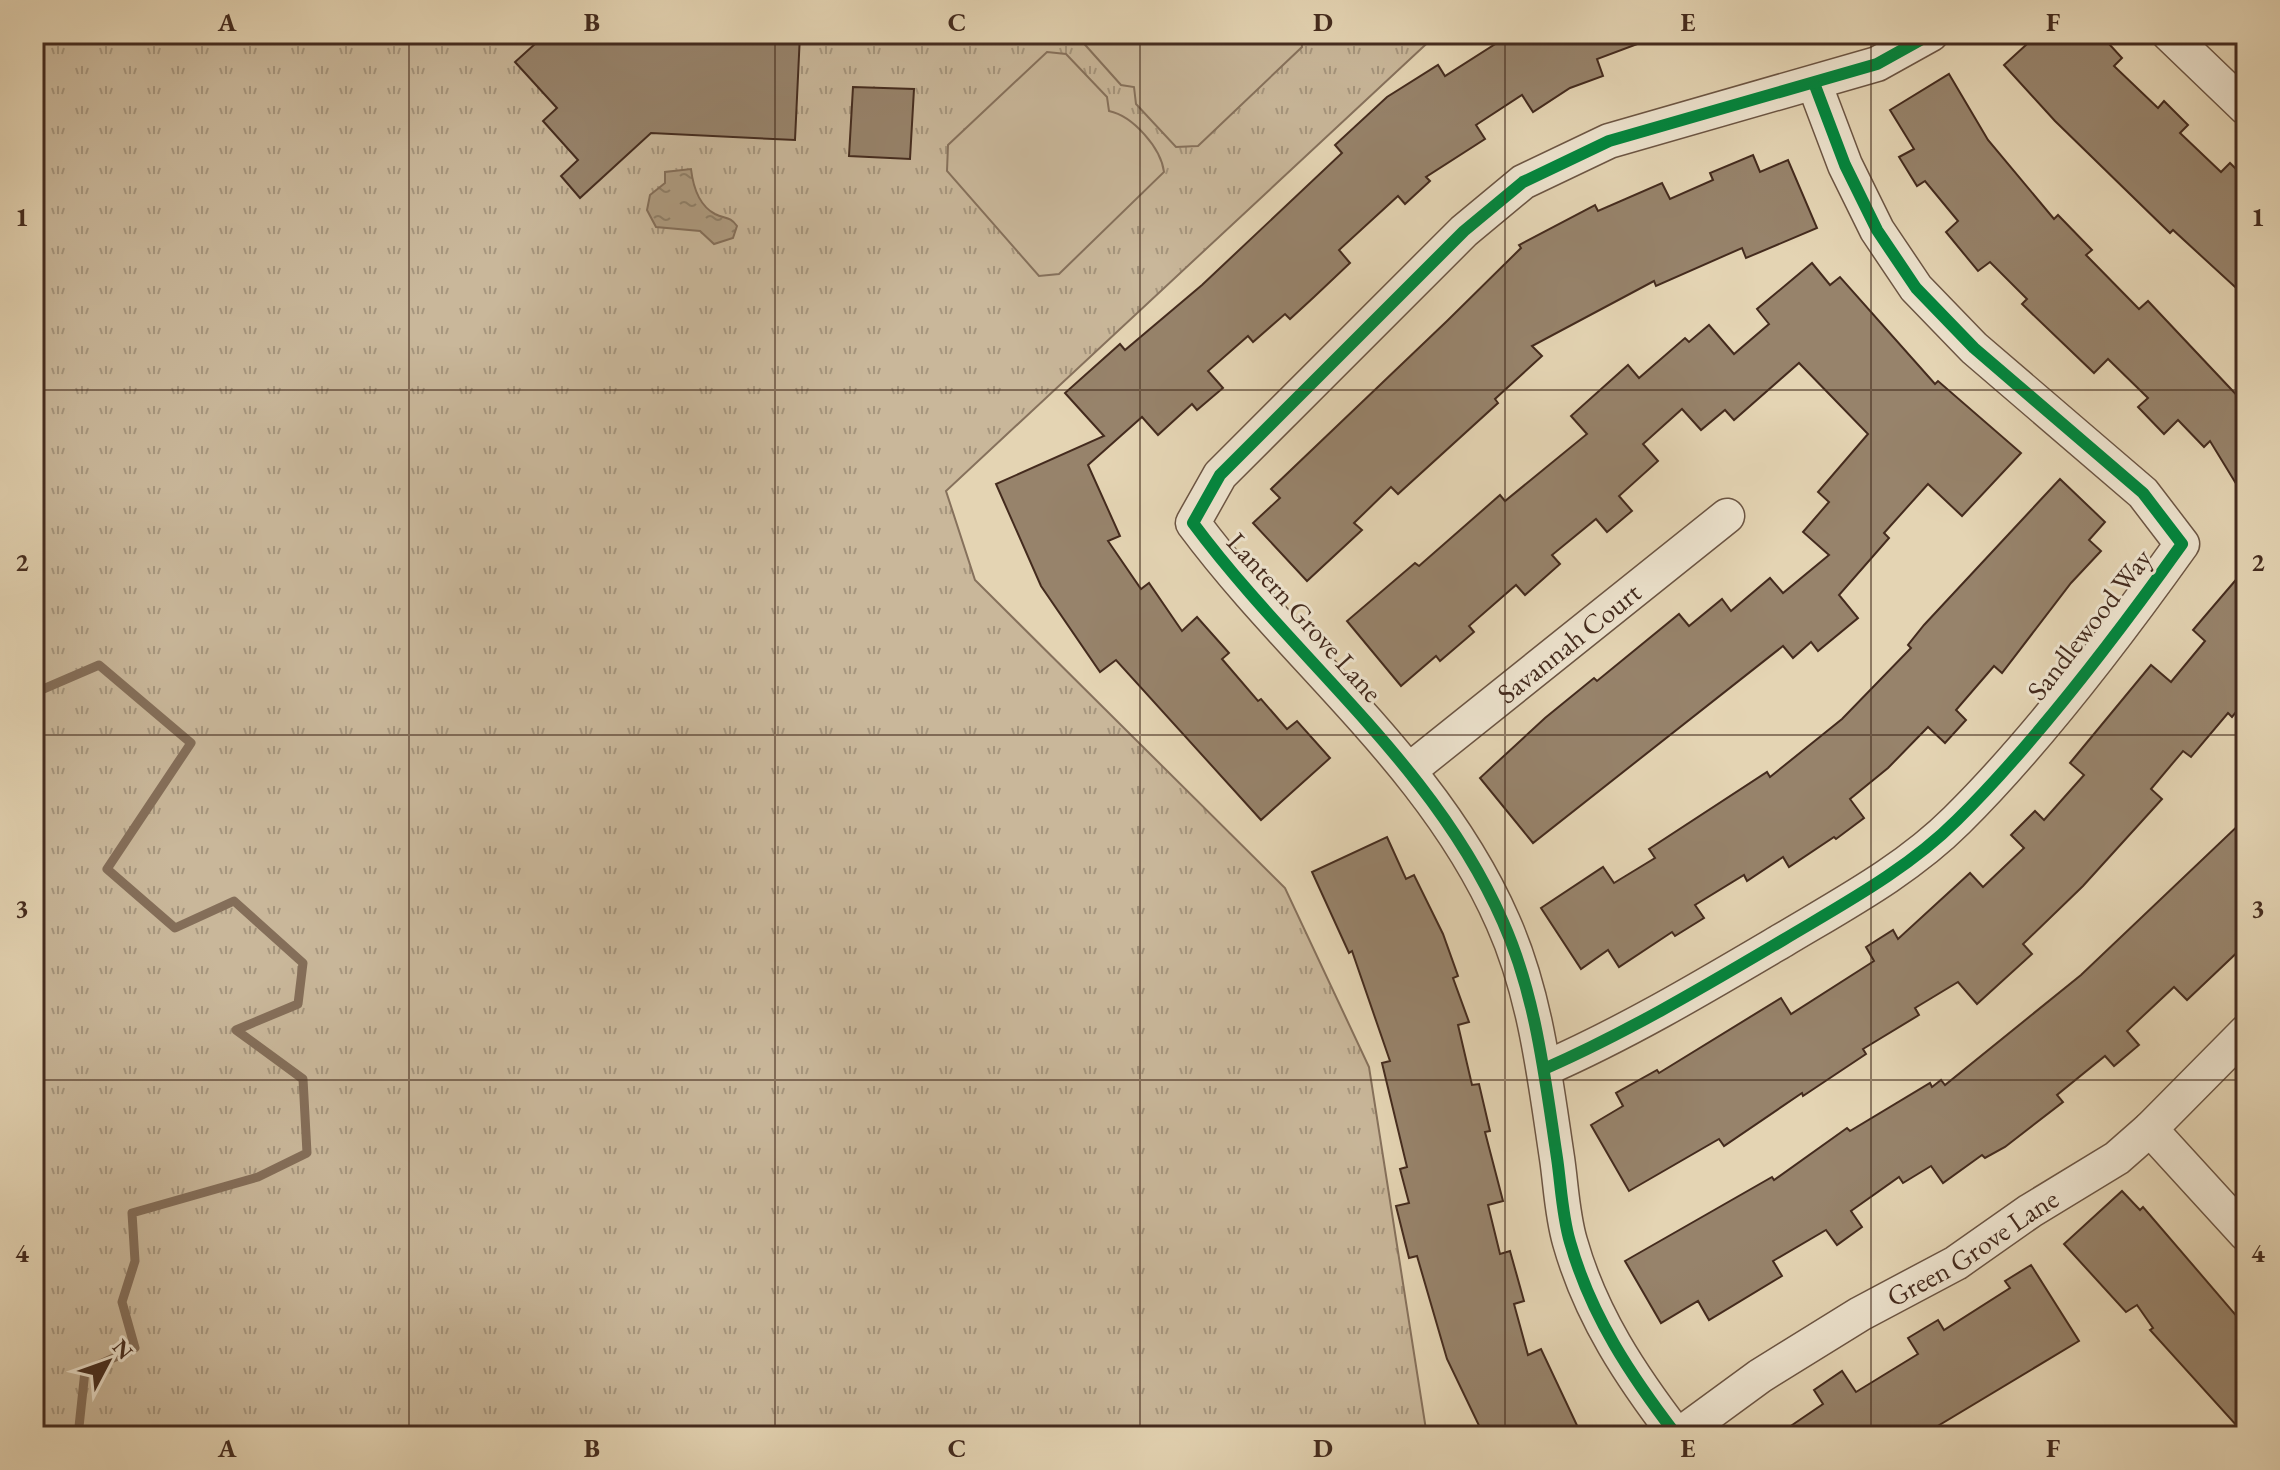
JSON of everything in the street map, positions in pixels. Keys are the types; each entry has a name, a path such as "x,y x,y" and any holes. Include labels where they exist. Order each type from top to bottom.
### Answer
{"street":[{"name":"Lantern Grove Lane","path":"1678,1436 1635,1381 1598,1320 1574,1253 1544,1069 1529,998 1504,924 1467,850 1411,769 1237,583 1193,523 1220,475 1464,231 1523,182 1609,141 1877,64 1931,34"},
{"path":"2169,34 2246,108"},
{"name":"Sandlewood Way","path":"1544,1069 1643,1022 1902,868 1957,821 2036,731 2138,607 2182,544 2143,493 1974,348 1916,288 1877,230 1845,165 1814,83"},
{"name":"Savannah Court","path":"1411,769 1727,516"},
{"name":"Green Grove Lane","path":"1678,1436 1798,1352 1860,1314 1956,1263 2030,1211 2117,1158 2246,1032"},
{"path":"2150,1129 2246,1234"}],"green space":[{"path":"34,34 1437,34 946,491 975,580 1285,888 1369,1067 1427,1436 34,1436"},
{"path":"1079,34 1301,34 1302,47 1198,146 1176,147 1136,104 1134,87 1121,85 1079,38"},
{"path":"1047,52 1066,54 1107,97 1109,111 1127,119 1144,134 1158,153 1164,172 1059,274 1039,276 947,171 948,145"}],"water":[{"path":"691,169 695,188 704,206 737,226 733,238 714,244 700,231 656,227 647,210 650,195 665,183 665,172"}],"building":[{"path":"546,34 800,34 795,140 651,133 580,198 561,176 578,160 543,121 557,108 515,62"},
{"path":"1511,34 1656,37 1597,59 1603,76 1570,88 1533,112 1522,95 1476,125 1485,139 1426,177 1430,181 1405,204 1398,196 1339,250 1350,263 1314,297 1290,319 1285,314 1253,342 1248,336 1208,371 1223,388 1197,410 1192,404 1158,435 1142,417 1088,465 1120,536 1108,541 1141,589 1149,583 1182,631 1197,617 1229,653 1222,659 1258,701 1261,699 1287,729 1297,721 1330,758 1261,820 1116,660 1100,672 1041,586 996,484 1104,436 1065,393 1120,344 1125,350 1202,285 1342,153 1335,145 1387,97 1438,65 1445,76"},
{"path":"2038,34 2100,34 2122,58 2114,66 2158,108 2164,101 2188,125 2180,133 2221,172 2230,163 2246,179 2246,297 2173,230 2170,233 2055,121 2004,65"},
{"path":"1949,74 1988,140 2054,219 2058,215 2092,250 2086,255 2139,309 2148,301 2246,405 2246,500 2210,441 2204,447 2178,420 2164,434 2138,407 2148,398 2108,359 2094,373 2022,304 2027,299 1990,262 1978,271 1946,232 1958,221 1925,181 1917,186 1899,157 1914,149 1890,110"},
{"path":"853,87 914,89 910,159 849,156"},
{"path":"1753,155 1760,172 1788,160 1817,228 1746,258 1742,248 1656,286 1654,281 1532,346 1542,356 1495,399 1498,403 1398,494 1391,487 1354,523 1362,530 1307,581 1253,523 1280,498 1271,489 1447,321 1521,248 1519,245 1595,205 1598,211 1662,183 1670,199 1713,180 1710,173"},
{"path":"1812,263 1830,285 1840,277 1935,384 1938,381 2021,453 1962,516 1928,484 1884,533 1889,538 1839,595 1858,618 1818,651 1811,642 1793,658 1783,646 1533,843 1480,778 1545,718 1594,678 1597,681 1679,614 1689,626 1722,599 1731,611 1770,578 1783,593 1829,555 1803,532 1829,502 1818,492 1868,434 1799,363 1734,420 1725,410 1701,430 1682,409 1643,444 1658,461 1619,496 1632,511 1607,532 1596,519 1552,555 1560,564 1525,595 1516,585 1469,626 1474,632 1440,661 1436,656 1401,686 1347,621 1415,563 1419,566 1500,495 1505,501 1587,434 1571,416 1628,365 1639,378 1685,338 1689,342 1709,325 1734,354 1769,324 1757,309"},
{"path":"2060,479 2105,522 2089,540 2101,551 2071,583 2002,673 1994,666 1956,710 1966,720 1945,743 1928,727 1888,768 1850,799 1864,818 1836,839 1834,837 1789,867 1783,857 1747,881 1744,875 1695,905 1704,918 1675,936 1672,932 1619,967 1608,950 1581,969 1541,908 1603,867 1614,883 1655,858 1649,849 1767,772 1770,777 1842,719 1911,648 1908,645 1924,625"},
{"path":"2246,568 2246,700 2232,717 2228,713 2191,757 2183,751 2151,789 2162,799 2083,886 2023,944 2032,954 1977,1004 1958,982 1915,1008 1919,1015 1863,1049 1866,1054 1803,1096 1802,1093 1724,1146 1719,1139 1629,1191 1591,1125 1623,1106 1616,1093 1657,1070 1659,1073 1781,998 1791,1014 1874,961 1866,947 1893,930 1898,939 1970,873 1983,887 2024,848 2011,835 2035,811 2044,820 2084,775 2070,763 2151,665 2171,682 2205,641 2193,630"},
{"path":"2246,818 2246,944 2187,1000 2174,987 2127,1031 2139,1045 2114,1066 2105,1056 2057,1095 2063,1102 2005,1147 1985,1158 1982,1155 1943,1183 1931,1166 1903,1183 1899,1177 1851,1211 1862,1227 1837,1245 1826,1230 1773,1261 1782,1276 1709,1320 1698,1301 1661,1323 1625,1261 1772,1177 1774,1180 1847,1128 1850,1131 1930,1083 1932,1087 1941,1080 1945,1085 2081,975"},
{"path":"1387,837 1406,879 1414,875 1443,934 1458,976 1453,978 1469,1022 1458,1025 1472,1085 1479,1084 1490,1131 1485,1132 1503,1201 1488,1205 1500,1254 1510,1251 1524,1301 1514,1304 1528,1355 1541,1349 1582,1436 1484,1436 1447,1359 1417,1256 1409,1258 1396,1206 1409,1203 1400,1169 1407,1167 1382,1063 1390,1061 1352,951 1349,953 1312,872"},
{"path":"2122,1191 2140,1210 2143,1207 2246,1327 2246,1436 2150,1330 2153,1328 2137,1305 2126,1312 2064,1244"},
{"path":"2031,1265 2079,1341 1921,1436 1776,1436 1823,1404 1814,1390 1842,1371 1856,1392 1918,1354 1908,1338 1938,1320 1944,1330 2010,1288 2005,1281"}],"waterway":[{"path":"34,693 99,665 191,743 107,869 175,928 234,901 303,963 298,1004 236,1030 303,1079 307,1153 258,1177 132,1213 135,1261 122,1302 135,1348 85,1371 78,1436"}],"cycle path":[{"path":"1677,1436 1614,1344 1579,1269 1565,1221 1538,1038 1524,979 1503,922 1474,865 1440,812 1401,762 1232,573 1193,523 1220,475 1464,231 1523,182 1609,141 1877,64 1931,34"},
{"path":"1544,1069 1636,1024 1754,957 1874,885 1938,838 1987,789 2046,722 2182,544 2143,493 1974,348 1916,288 1877,230 1845,165 1814,83"}]}
